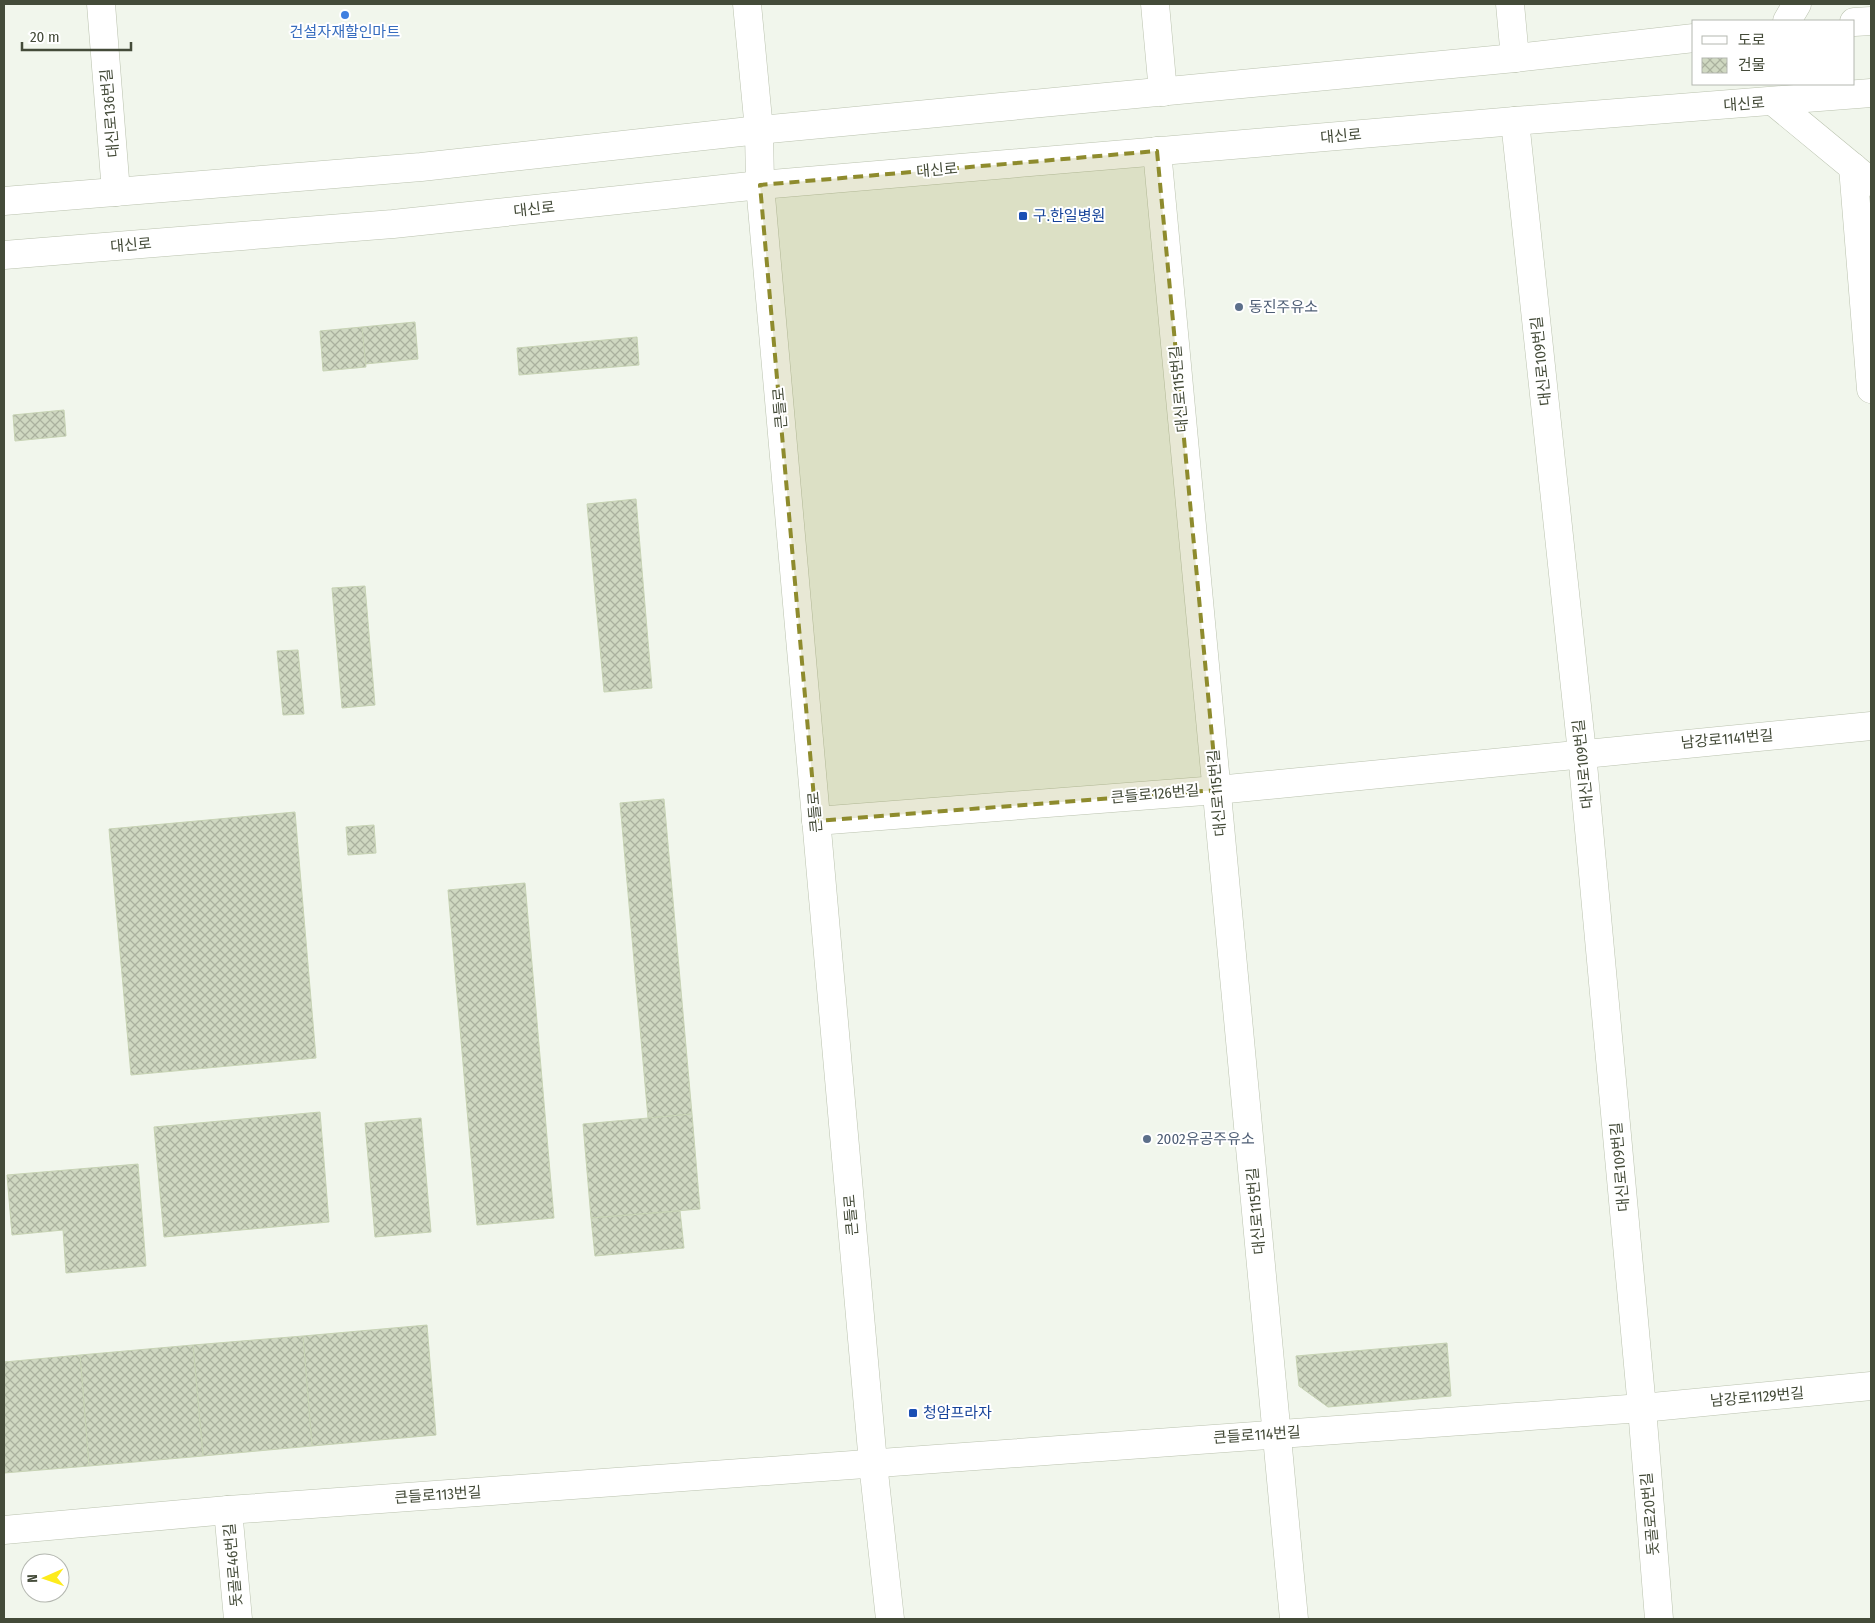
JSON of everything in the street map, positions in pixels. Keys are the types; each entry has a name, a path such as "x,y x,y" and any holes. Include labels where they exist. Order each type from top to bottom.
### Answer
{"street":[{"name":"대신로136번길","path":"101,4 116,192"},
{"name":"큰들로","path":"747,4 759,130 760,185 816,821 873,1463 890,1619"},
{"path":"1155,4 1163,92"},
{"path":"1510,4 1516,58"},
{"path":"1782,20 1783,4"},
{"path":"1788,20 1797,4"},
{"path":"1855,22 1871,21"},
{"path":"4,201 422,167 759,130 1516,58 1692,38"},
{"name":"대신로","path":"4,255 393,224 760,185 1515,120 1871,94"},
{"path":"1774,102 1862,174 1871,389"},
{"name":"대신로109번길","path":"1515,120 1582,753 1642,1408"},
{"name":"대신로115번길","path":"1157,151 1294,1619"},
{"name":"남강로1141번길","path":"1582,753 1871,726"},
{"name":"큰들로126번길","path":"816,821 1217,790 1582,753"},
{"name":"남강로1129번길","path":"1642,1408 1871,1386"},
{"name":"큰들로114번길","path":"873,1463 1642,1408"},
{"name":"돗골로20번길","path":"1642,1408 1659,1619"},
{"name":"큰들로113번길","path":"4,1530 228,1510 873,1463"},
{"name":"돗골로46번길","path":"228,1510 238,1619"}],"highlighted area":[{"path":"1157,151 1217,790 816,821 760,185"}],"building":[{"path":"415,322 418,359 365,364 362,327"},
{"path":"362,327 366,367 323,371 320,331"},
{"path":"637,337 639,365 519,375 517,348"},
{"path":"64,410 66,436 15,441 13,415"},
{"path":"636,499 652,688 604,692 587,504"},
{"path":"365,586 375,705 342,708 332,588"},
{"path":"298,650 304,714 283,715 277,651"},
{"path":"664,799 692,1114 648,1118 620,803"},
{"path":"295,812 316,1058 131,1075 109,829"},
{"path":"374,825 376,853 348,855 346,827"},
{"path":"525,883 554,1218 477,1225 448,890"},
{"path":"320,1112 329,1222 164,1237 154,1127"},
{"path":"692,1114 700,1209 591,1218 583,1124"},
{"path":"421,1118 431,1232 375,1237 365,1123"},
{"path":"138,1164 146,1266 66,1273 63,1230 12,1235 7,1175"},
{"path":"680,1211 684,1248 595,1256 591,1218"},
{"path":"427,1325 436,1435 312,1446 303,1336"},
{"path":"303,1336 312,1446 203,1456 193,1345"},
{"path":"1447,1343 1451,1396 1328,1407 1299,1386 1296,1356"},
{"path":"193,1345 203,1456 89,1466 80,1355"},
{"path":"80,1355 89,1466 4,1473 4,1362"}],"place":[{"name":"건설자재할인마트","path":"345,15"},
{"name":"구.한일병원","path":"1023,216"},
{"name":"동진주유소","path":"1239,307"},
{"name":"2002유공주유소","path":"1147,1139"},
{"name":"청암프라자","path":"913,1413"}]}
